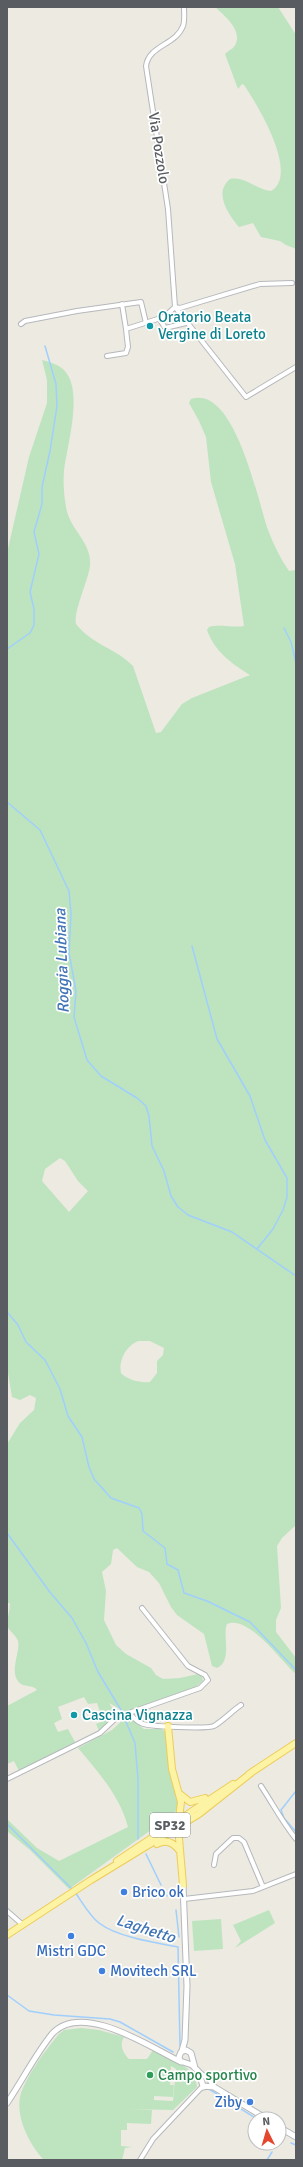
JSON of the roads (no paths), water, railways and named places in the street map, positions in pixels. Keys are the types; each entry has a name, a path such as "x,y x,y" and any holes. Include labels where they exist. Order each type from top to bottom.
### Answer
{"main road":[{"path":"168,1726 172,1769 180,1794 182,1808 179,1819"},
{"name":"SP32","path":"91,1880 179,1819 296,1743"},
{"name":"SP32","path":"7,1935 79,1887 194,1817 251,1773"},
{"path":"180,1794 186,1800 195,1802 224,1790"},
{"path":"183,1885 179,1832 194,1817"},
{"path":"135,1854 166,1841 173,1843 180,1852"}],"street":[{"name":"Via Pozzolo","path":"175,307 168,208 146,66 147,58 152,52 177,35 183,25 184,7"},
{"path":"126,329 164,317 175,307 180,308 260,284 292,283"},
{"path":"21,324 25,321 77,311 141,302 146,323"},
{"path":"107,356 126,353 128,347 122,304"},
{"path":"175,307 186,323 246,397 296,367"},
{"path":"159,318 165,328 186,323"},
{"path":"7,1779 100,1733 118,1716 200,1688 208,1680 205,1675 188,1666 142,1608"},
{"path":"129,1713 145,1725 205,1728 214,1726 241,1705"},
{"path":"261,1786 273,1804 279,1818 296,1839"},
{"path":"214,1865 216,1854 233,1838 241,1838 263,1887"},
{"path":"184,1899 230,1895 263,1887 296,1874"},
{"path":"183,1885 187,1986 185,2040 183,2052 184,2063"},
{"path":"7,1911 23,1925"},
{"path":"7,2103 52,2034 66,2026 87,2024 108,2027 131,2035 195,2068"},
{"path":"165,2053 192,2053 195,2068 206,2084 253,2111"},
{"path":"184,2063 192,2059"},
{"path":"140,2160 153,2139 206,2084"},
{"path":"287,2132 296,2137"}],"waterway":[{"path":"7,649 30,633 34,625 34,609 30,592 39,554 34,532 42,504 42,487 50,451 57,406 56,384 45,346"},
{"path":"284,628 291,642 296,663"},
{"name":"Roggia Lubiana","path":"7,802 40,830 69,891 71,914 69,953 76,991 74,1017 87,1060 101,1076 137,1098 146,1106 149,1116 152,1146 164,1171 171,1196 178,1207 188,1215 232,1232 296,1276"},
{"path":"192,946 217,1039 250,1096 265,1140 287,1178 287,1197 283,1210 273,1229 257,1249"},
{"path":"7,1312 18,1325 26,1342 45,1360 60,1389 68,1416 82,1437 89,1467 94,1479 111,1498 139,1508 142,1514 143,1531 165,1548 167,1564 178,1570 184,1593 207,1601 250,1622 296,1670"},
{"path":"7,1533 49,1591 72,1618 86,1643 98,1672 121,1710 135,1743 138,1779 138,1839"},
{"path":"296,1791 281,1810 284,1818 296,1832"},
{"name":"Laghetto","path":"7,1824 72,1889"},
{"path":"146,1854 161,1885"},
{"name":"Laghetto","path":"75,1892 92,1916 107,1928 137,1939 178,1947 180,2046"},
{"path":"176,1910 179,1937"},
{"path":"7,1995 29,2011 54,2015 110,2019 120,2022 173,2052"},
{"name":"Laghetto","path":"209,2089 247,2113"},
{"path":"291,2143 296,2145"},
{"path":"267,2160 272,2152"}],"place":[{"name":"Oratorio Beata Vergine di Loreto","path":"150,326"},
{"name":"Cascina Vignazza","path":"74,1715"},
{"name":"Brico ok","path":"124,1892"},
{"name":"Mistri GDC","path":"71,1936"},
{"name":"Movitech SRL","path":"102,1971"},
{"name":"Campo sportivo","path":"150,2075"},
{"name":"Ziby","path":"250,2102"}]}
